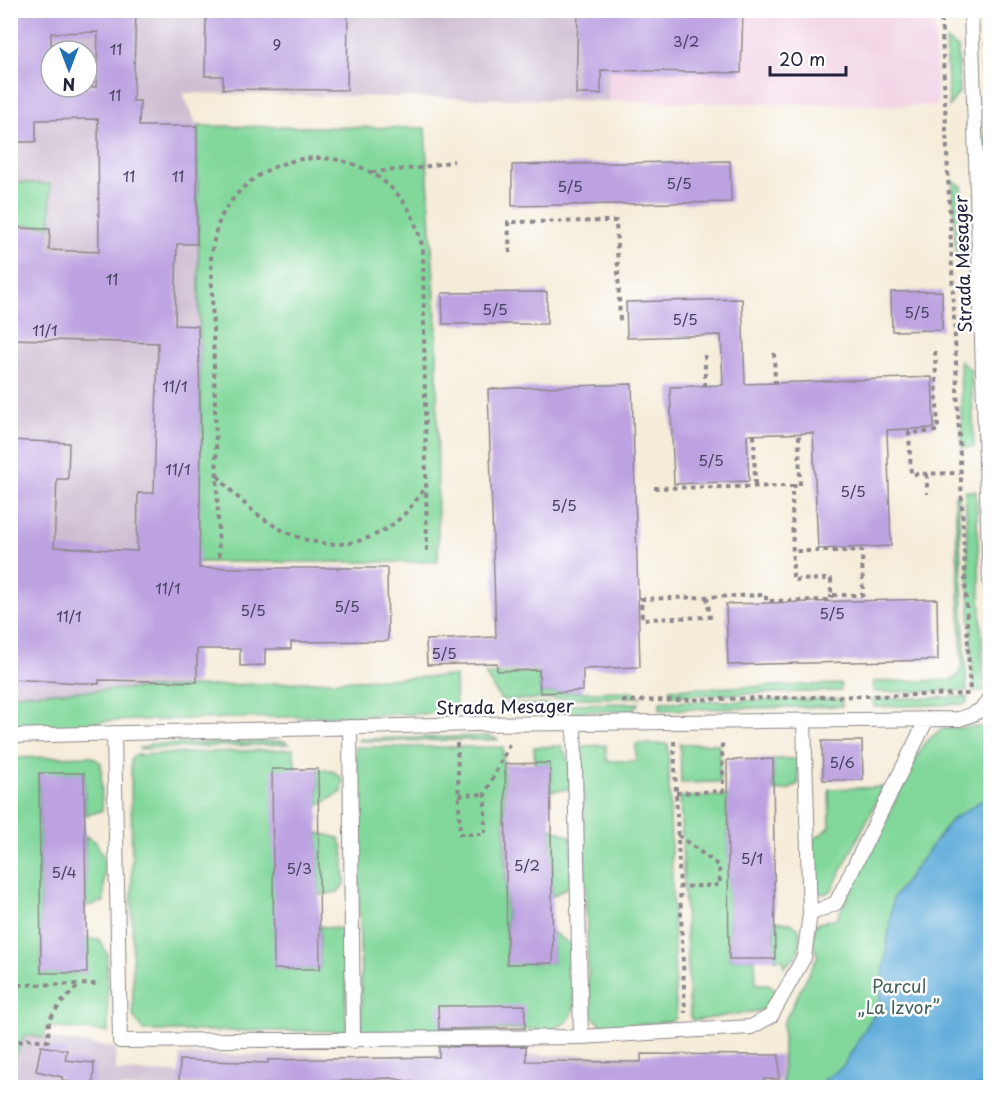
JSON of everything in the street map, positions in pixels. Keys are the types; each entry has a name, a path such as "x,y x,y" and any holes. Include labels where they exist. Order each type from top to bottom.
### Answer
{"lane":[{"name":"Strada Mesager","path":"971,10 990,516 990,582"},
{"path":"971,716 984,707 985,695"},
{"name":"Strada Mesager","path":"10,736 350,727 927,719 971,716"},
{"path":"810,914 836,903 927,719"},
{"path":"114,733 120,1041 353,1041 580,1037 686,1032 751,1026 771,1016 804,957 810,914 804,721"},
{"path":"574,723 580,1037"},
{"path":"350,727 353,1041"}],"path":[{"path":"941,10 971,716"},
{"path":"219,557 211,255 215,235 225,209 243,187 264,171 283,162 326,157 371,172 419,168 454,161"},
{"path":"371,172 405,204 415,221 423,248 427,555"},
{"path":"510,253 508,222 616,221 620,321"},
{"path":"935,351 938,431 909,433 911,474 960,473"},
{"path":"774,353 775,383"},
{"path":"705,355 705,386"},
{"path":"654,488 800,486 799,434"},
{"path":"754,435 755,487"},
{"path":"216,474 243,505 260,519 289,534 319,543 348,543 373,537 394,524 426,486"},
{"path":"927,474 927,494"},
{"path":"707,597 710,617 642,619 641,599 766,595 766,601 831,600 831,579 793,580 792,486"},
{"path":"793,551 862,551 863,595 831,595"},
{"path":"616,701 985,695"},
{"path":"676,793 723,791 722,740"},
{"path":"674,741 686,1032"},
{"path":"457,743 460,834 485,834 485,795 510,743"},
{"path":"459,795 485,795"},
{"path":"677,835 719,866 720,885 679,886"},
{"path":"10,1045 27,1039 48,1041 49,1020 61,1003 80,984"},
{"path":"10,985 119,984"}],"shaded area":[{"path":"10,11 608,11 608,101 183,93 197,126 201,442 195,686 11,694"},
{"path":"608,11 934,11 938,106 608,101"},
{"path":"25,1035 116,1048 116,1071 179,1073 180,1055 784,1055 783,1088 11,1088 11,1067"}],"green space":[{"path":"946,40 958,48 959,92 949,107"},
{"path":"990,46 990,263 981,48"},
{"path":"197,126 425,128 437,333 438,562 198,562 201,442"},
{"path":"953,181 962,186 966,252 956,260"},
{"path":"11,182 50,184 51,226 11,225"},
{"path":"960,361 971,370 974,447 962,448"},
{"path":"965,491 976,491 984,691 973,691"},
{"path":"955,495 958,495 967,691 873,692 873,682 951,680 959,674 962,666"},
{"path":"539,672 540,693 632,691 641,697 501,700 485,674"},
{"path":"455,676 456,713 102,721 53,731 11,729 10,694"},
{"path":"841,684 841,691 670,696 670,689"},
{"path":"967,697 967,703 963,704 874,707 873,699"},
{"path":"841,699 842,706 660,710 660,702"},
{"path":"639,703 632,711 507,712 499,705"},
{"name":"Parcul „La Izvor”","path":"990,726 990,1087 783,1087 783,1024 818,955 813,944 816,924 837,918 923,745 941,729"},
{"path":"490,736 499,740 358,741 359,739"},
{"path":"284,741 289,744 138,749 151,744"},
{"path":"636,744 668,744 676,1018 672,1021 605,1028 589,1010 582,746 606,745 607,761 636,761"},
{"path":"680,744 719,744 720,782 681,783"},
{"path":"562,746 569,762 570,789 551,791 550,763 535,764 534,747"},
{"path":"356,747 503,747 507,963 553,963 552,932 573,946 574,1010 568,1021 555,1029 362,1032"},
{"path":"293,749 296,769 274,969 320,969 320,926 341,929 346,937 346,1031 144,1031 133,1016 131,758 135,755"},
{"path":"91,756 101,763 102,811 85,815 84,773 39,774 41,973 86,973 86,939 99,939 107,953 108,1032 47,1027 44,1038 25,1035 11,1067 11,758"},
{"path":"773,759 797,759 799,783 788,790 774,791"},
{"path":"318,769 335,772 343,780 342,792 318,806"},
{"path":"884,787 831,891 824,894 814,891 812,841 830,827 829,789"},
{"path":"728,796 729,959 755,959 756,984 768,984 773,987 775,993 763,1010 693,1021 690,1017 680,797"},
{"path":"551,828 571,837 572,884 552,897"},
{"path":"318,833 339,838 343,848 345,883 338,892 319,895"},
{"path":"85,836 96,842 104,858 104,902 86,906"},
{"path":"775,921 791,923 799,929 800,946 793,959 784,967 784,959 775,959"}],"water":[{"path":"990,795 990,1087 815,1087 843,1066 879,1006 893,898 951,820"}],"building":[{"path":"10,10 136,10 133,101 140,101 139,126 197,126 197,244 177,244 175,325 198,326 201,442 199,568 387,568 388,641 291,642 291,649 265,649 265,665 240,666 240,649 197,649 197,682 99,680 99,684 10,679 10,440 69,443 68,479 57,479 54,547 137,551 138,493 154,493 158,343 10,339 10,228 50,229 49,250 99,252 98,119 36,120 36,142 10,142"},
{"path":"206,10 348,10 347,90 223,89 223,76 205,76"},
{"path":"578,10 743,10 741,73 601,70 601,94 576,94"},
{"path":"730,161 731,202 512,206 512,165"},
{"path":"942,291 942,330 892,331 891,292"},
{"path":"547,292 547,324 443,324 442,293"},
{"path":"742,299 745,384 932,377 934,428 887,430 891,546 818,549 813,433 747,435 749,481 674,484 670,387 723,385 721,335 627,338 626,302"},
{"path":"632,384 640,667 583,669 583,691 540,693 539,670 497,671 497,663 427,665 426,640 496,637 488,389"},
{"path":"937,599 938,660 728,665 726,604"},
{"path":"822,741 862,741 863,780 823,780"},
{"path":"773,759 775,959 729,959 727,760"},
{"path":"550,763 553,963 507,964 505,764"},
{"path":"272,769 318,769 320,969 274,969"},
{"path":"39,773 84,773 87,973 41,973"},
{"path":"525,1005 525,1028 439,1029 438,1006"},
{"path":"41,1046 67,1050 65,1060 94,1063 93,1085 63,1081 62,1077 36,1071"},
{"path":"526,1046 526,1061 641,1062 641,1054 779,1055 779,1079 764,1079 764,1088 443,1088 391,1078 233,1086 233,1083 179,1082 180,1060 268,1063 268,1060 439,1057 439,1047"}]}
